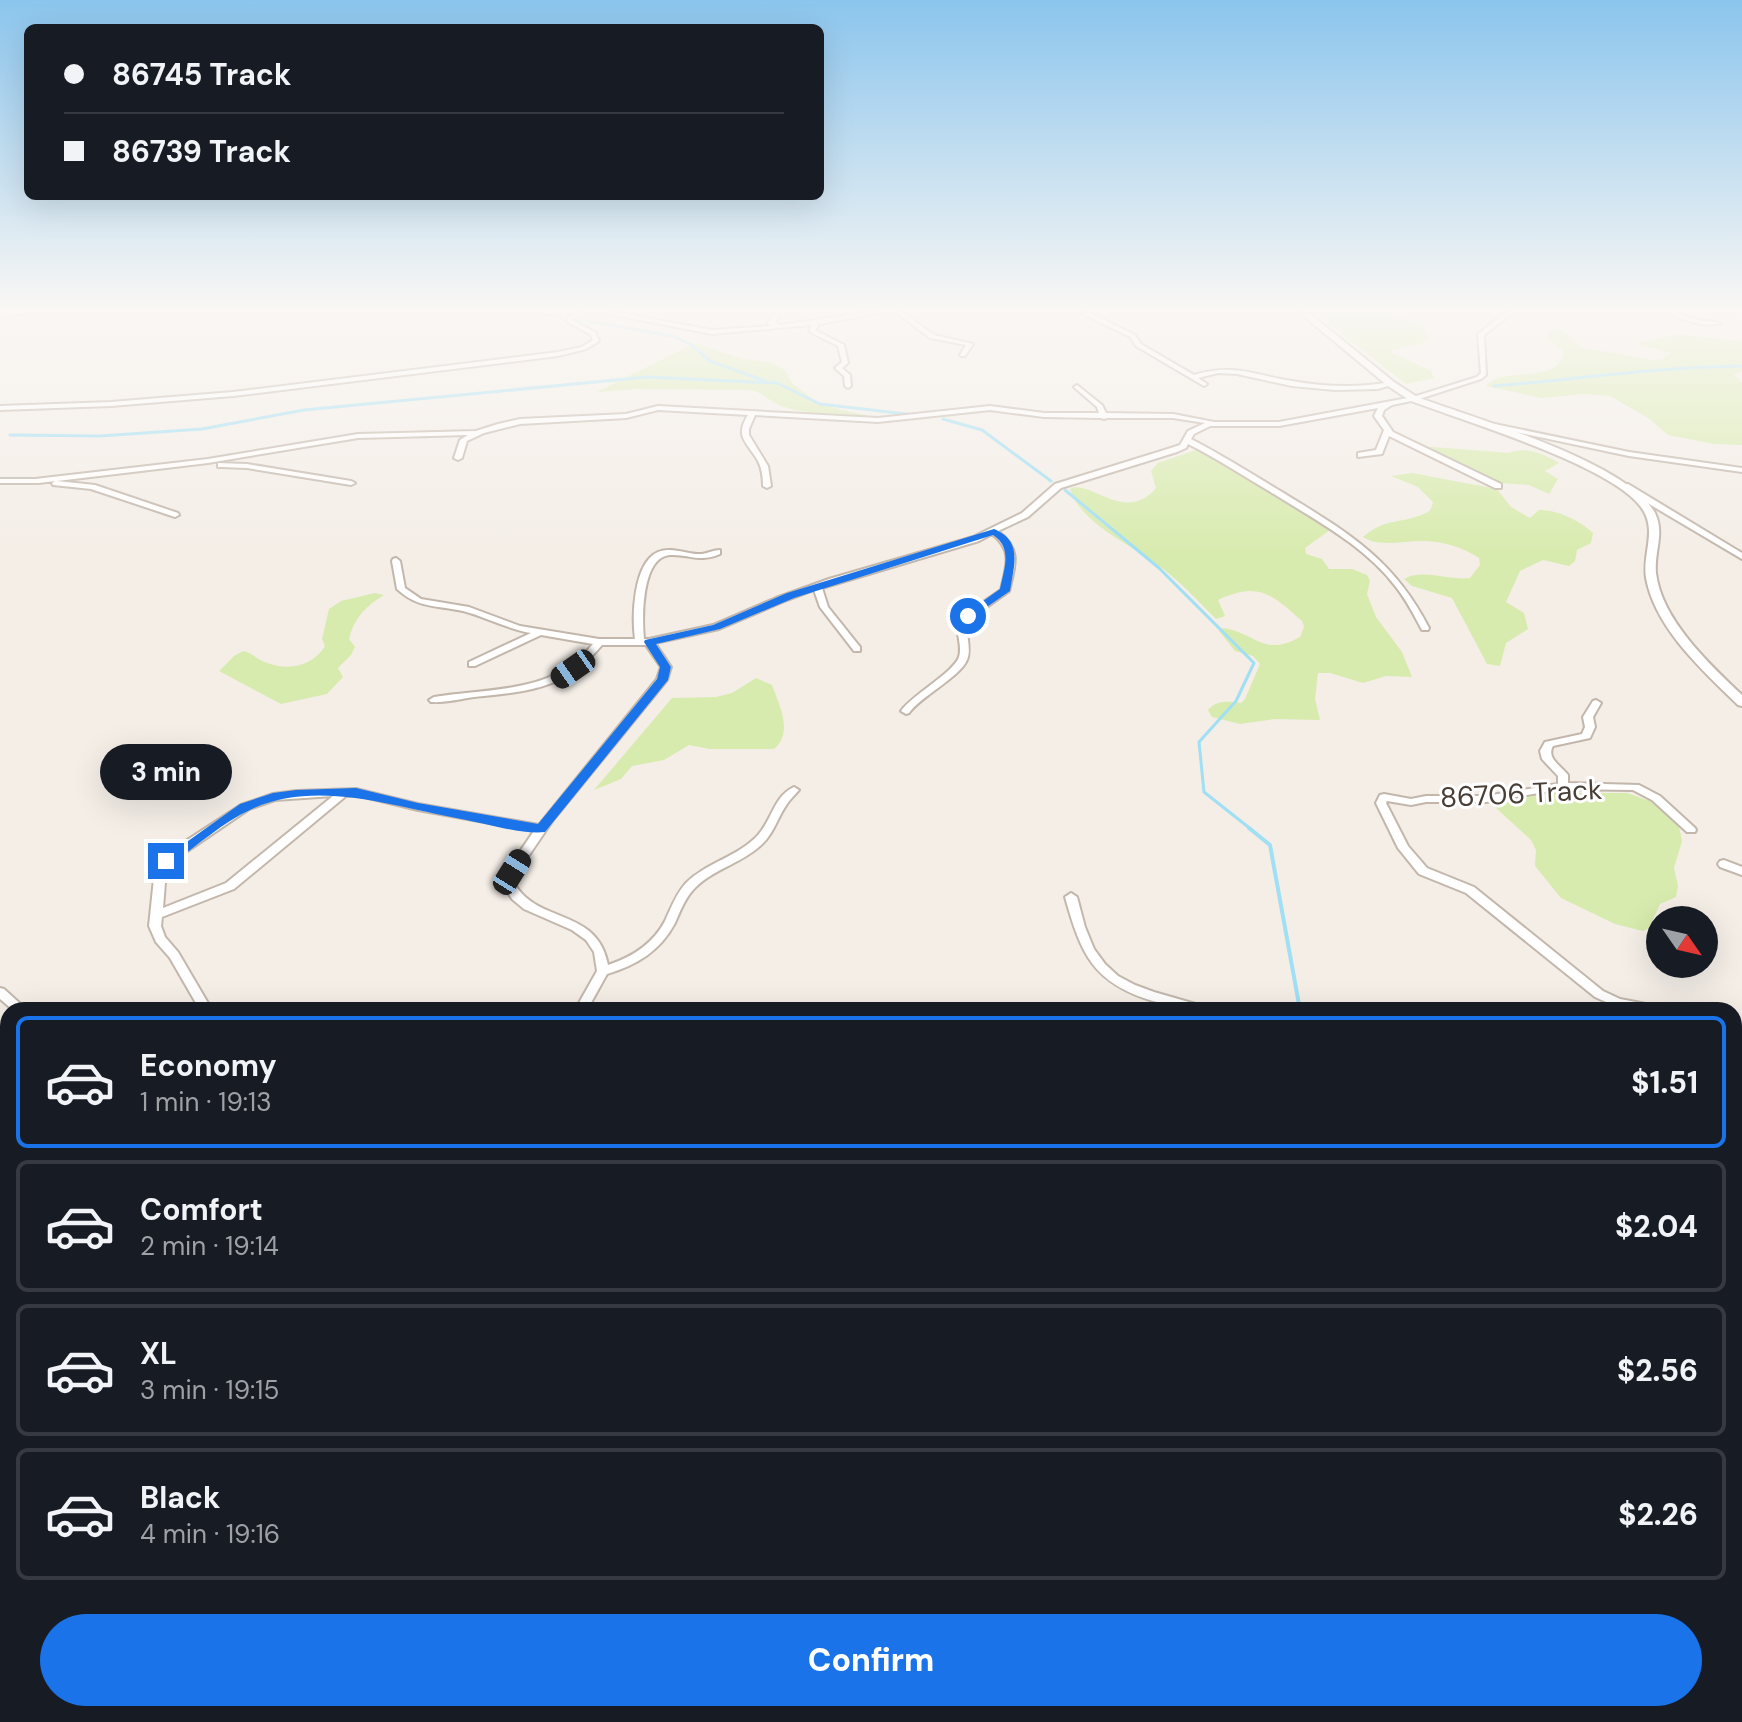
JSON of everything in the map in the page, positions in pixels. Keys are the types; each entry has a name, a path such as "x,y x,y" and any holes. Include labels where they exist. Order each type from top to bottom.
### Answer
{"street":[{"path":"0,408 111,404 238,393"},
{"path":"1085,393 1100,406 1104,417"},
{"path":"1405,393 1621,484 1742,557"},
{"path":"35,481 192,463 358,436 478,433 529,421 628,416 658,408 892,420 990,408 1044,415 1173,416 1216,423 1279,424 1431,393"},
{"path":"1392,403 1378,414 1387,431 1498,486"},
{"path":"754,412 746,428 748,445 762,462 767,486"},
{"path":"1475,422 1629,454 1742,470"},
{"path":"396,561 398,581 411,598 466,609 500,623 540,631 599,642 644,643 716,627 817,587 994,532 1025,515 1058,486 1166,453 1183,446 1197,429 1216,423"},
{"path":"1361,455 1379,452 1387,431"},
{"path":"458,458 461,443 478,433"},
{"path":"1187,440 1234,464 1356,542 1415,604 1425,628"},
{"path":"192,463 247,466 351,483"},
{"path":"0,481 92,487 175,515"},
{"path":"1621,484 1639,498 1656,527 1656,547 1651,561 1652,585 1674,627 1712,673 1742,702"},
{"path":"906,711 962,662 964,656 960,633 963,620 1005,591 1010,544 994,532"},
{"path":"586,1002 603,971 599,950 582,931 527,904 511,892 508,883 541,829 662,680 666,667 644,643 637,616 641,588 656,558 670,554 701,558 717,552"},
{"path":"817,587 824,607 857,649"},
{"path":"472,664 540,631"},
{"path":"434,700 549,683 584,660 599,642"},
{"path":"1563,786 1563,775 1545,751 1549,744 1586,736 1590,727 1589,712 1596,703"},
{"name":"86706 Track","path":"1616,1002 1599,994 1470,890 1423,871 1403,848 1385,817 1381,803 1384,797 1411,802 1486,799 1563,786 1644,790 1691,830"},
{"path":"603,971 626,964 646,952 667,928 681,896 689,887 763,837 777,808 794,790"},
{"path":"201,1002 174,955 157,933 158,877 166,861 257,801 344,792 365,794 418,807 541,829"},
{"path":"155,915 230,886 344,792"},
{"path":"1724,864 1742,871"},
{"path":"1071,897 1094,961 1109,979 1176,1002"}],"green space":[{"path":"760,393 805,393 815,401 841,410 875,417 800,411 779,405"},
{"path":"1520,393 1742,393 1742,445 1714,444 1668,435 1650,419 1610,396 1583,394 1542,398"},
{"path":"1420,446 1534,452 1559,463 1545,471 1558,479 1549,494 1529,485 1500,483"},
{"path":"1196,450 1221,460 1328,527 1330,530 1305,548 1306,554 1322,559 1329,569 1352,569 1367,575 1370,581 1367,594 1376,617 1402,652 1412,677 1386,676 1363,683 1330,673 1318,673 1315,699 1320,720 1275,719 1240,724 1212,717 1208,710 1215,704 1241,703 1245,699 1260,664 1253,656 1235,651 1219,631 1223,628 1234,630 1260,642 1277,645 1300,637 1304,627 1302,621 1273,597 1254,591 1232,594 1218,600 1225,616 1216,619 1167,572 1098,525 1076,502 1070,489 1078,487 1120,502 1132,502 1144,498 1156,488 1151,471 1158,463"},
{"path":"1412,473 1497,489 1511,507 1530,518 1539,510 1553,512 1575,520 1593,533 1591,543 1577,550 1575,561 1569,566 1543,560 1520,571 1506,602 1524,613 1528,629 1506,643 1500,666 1487,664 1452,598 1412,586 1404,579 1419,575 1470,578 1480,565 1479,558 1460,548 1439,543 1385,543 1363,537 1379,526 1430,510 1433,502 1418,487 1391,476"},
{"path":"375,593 384,595 366,608 358,619 349,639 355,647 338,668 343,677 327,694 281,704 219,671 243,651 264,662 284,667 307,662 325,646 322,639 329,609 341,601"},
{"path":"756,678 772,685 781,710 783,735 774,749 709,749 689,745 664,760 632,766 621,779 594,790 672,698 716,697 732,693"},
{"path":"1551,793 1627,793 1650,801 1679,826 1682,841 1674,868 1678,886 1676,897 1659,906 1646,906 1646,930 1643,931 1615,924 1561,898 1535,866 1536,850 1531,840 1495,807 1496,802"}],"waterway":[{"path":"10,435 100,436 202,429 304,410 477,393"},
{"path":"798,393 820,404 915,415"},
{"path":"943,419 982,430 1051,481"},
{"path":"1065,490 1159,568 1254,663 1236,701 1199,742 1204,792 1252,830"},
{"path":"1249,828 1270,845 1299,1002"}],"route":[{"path":"166,861 245,807 257,801 296,794 356,792 418,807 541,829 662,680 666,667 649,642 716,627 832,581 934,553 994,532 1010,544 1005,591 968,616"}]}
